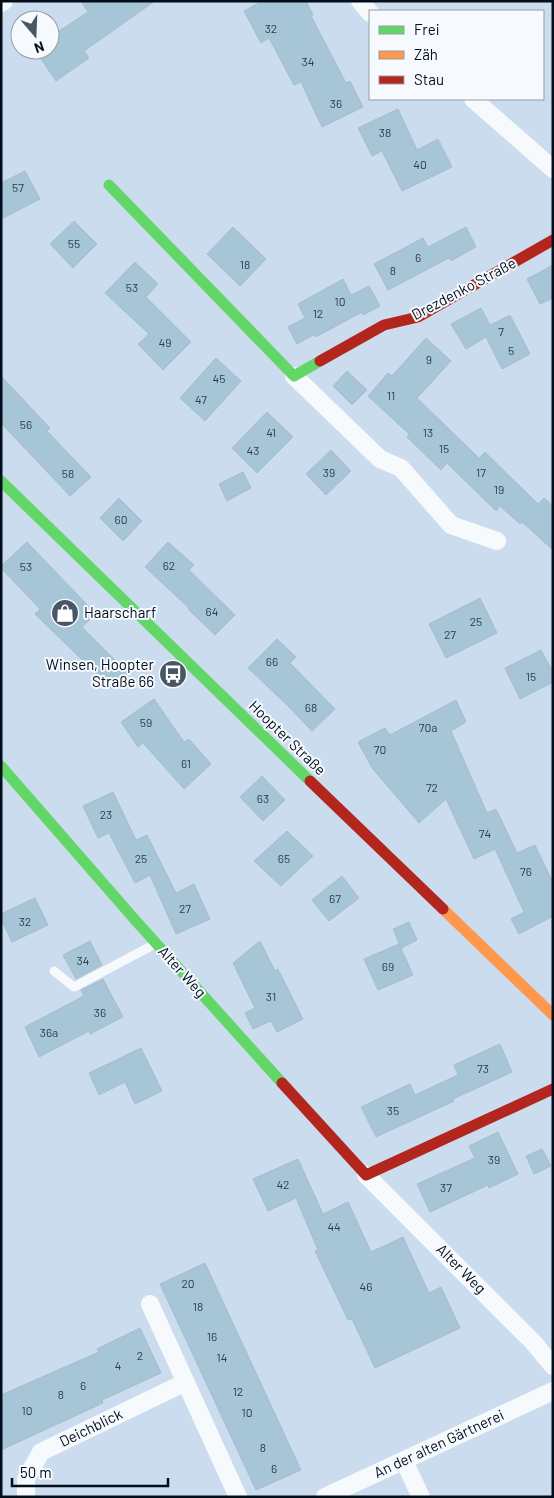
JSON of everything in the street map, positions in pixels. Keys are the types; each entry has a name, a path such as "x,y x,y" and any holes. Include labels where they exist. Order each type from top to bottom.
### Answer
{"street":[{"path":"360,1 369,12"},
{"path":"474,100 553,169"},
{"path":"110,186 294,376 380,459 401,468 451,525 497,541"},
{"name":"Drezdenko Straße","path":"294,376 384,325 418,317 553,240"},
{"name":"Hoopter Straße","path":"1,481 282,755 553,1015"},
{"name":"Alter Weg","path":"1,766 156,944 366,1175 533,1342 553,1366"},
{"path":"366,1175 553,1089"},
{"path":"150,1304 238,1497"},
{"name":"Deichblick","path":"26,1497 26,1479 41,1452 186,1382"},
{"name":"An der alten Gärtnerei","path":"325,1497 553,1391"},
{"path":"404,1461 421,1497"}],"lane":[{"path":"54,971 74,987 156,944"}],"building":[{"path":"81,1 155,1 84,51 89,58 56,81 42,60 60,60 60,30 88,12"},
{"path":"262,1 306,1 313,15 311,16 346,83 350,81 363,107 322,127 301,82 294,85 269,38 261,43 244,11"},
{"path":"398,109 417,150 438,139 452,167 402,191 382,151 372,156 358,128"},
{"path":"25,171 40,199 1,219 1,183"},
{"path":"74,221 97,244 73,268 50,244"},
{"path":"233,227 266,259 240,286 207,254"},
{"path":"466,227 476,247 451,261 449,258 388,290 374,264 423,238 428,247"},
{"path":"135,262 158,284 146,297 191,342 163,370 138,344 149,334 105,293"},
{"path":"553,265 553,298 540,304 527,279"},
{"path":"343,279 351,295 369,286 380,306 363,315 362,312 316,337 315,334 297,344 288,327 305,318 298,304"},
{"path":"481,308 490,325 510,315 530,354 502,369 486,337 466,349 451,324"},
{"path":"426,338 451,361 417,398 479,458 485,452 538,504 544,498 553,506 553,550 522,522 520,524 500,506 496,511 447,463 441,470 407,437 409,434 368,396 388,373 392,376"},
{"path":"216,358 241,381 205,421 180,398"},
{"path":"347,371 367,390 352,405 333,386"},
{"path":"1,376 50,428 47,431 91,477 70,496 1,423"},
{"path":"267,412 293,437 257,473 232,448"},
{"path":"331,450 351,471 326,495 306,474"},
{"path":"243,472 251,488 227,501 219,484"},
{"path":"119,498 142,521 123,541 100,518"},
{"path":"27,542 96,614 82,627 128,673 112,689 35,614 40,609 1,568"},
{"path":"168,542 194,565 189,570 235,615 215,635 145,567"},
{"path":"480,598 497,633 446,658 429,624"},
{"path":"277,639 296,657 290,663 335,709 312,731 248,668"},
{"path":"541,650 553,672 553,682 520,699 505,668"},
{"path":"154,699 184,742 189,739 211,764 184,789 143,743 138,747 121,722"},
{"path":"456,700 466,722 451,731 487,813 496,809 517,853 535,845 553,883 553,916 519,934 511,919 524,912 495,849 474,859 446,799 419,823 372,768 358,742 385,728 390,735"},
{"path":"262,776 285,800 263,821 240,797"},
{"path":"113,792 136,840 147,835 176,893 194,884 210,919 176,934 150,875 135,883 109,833 98,838 83,806"},
{"path":"287,831 313,856 281,886 254,861"},
{"path":"342,876 359,898 329,921 312,900"},
{"path":"35,898 48,925 12,942 1,919 1,914"},
{"path":"409,922 417,940 401,948 393,929"},
{"path":"90,941 102,965 76,979 63,955"},
{"path":"260,941 275,971 278,969 303,1019 277,1032 271,1021 253,1029 245,1013 255,1008 233,963"},
{"path":"399,944 413,975 378,990 364,959"},
{"path":"103,979 123,1017 90,1034 89,1031 39,1057 25,1027 84,996 81,990"},
{"path":"500,1044 512,1072 376,1137 361,1107 410,1084 415,1095 458,1075 454,1065"},
{"path":"141,1048 162,1091 135,1104 125,1082 99,1095 89,1073"},
{"path":"498,1132 518,1174 489,1188 488,1185 430,1212 417,1184 475,1158 469,1146"},
{"path":"542,1149 551,1166 534,1174 526,1156"},
{"path":"298,1159 323,1214 348,1202 371,1252 403,1237 429,1293 441,1287 460,1328 375,1368 352,1319 348,1320 315,1251 318,1250 296,1198 268,1211 253,1179"},
{"path":"205,1263 301,1470 256,1490 160,1284"},
{"path":"140,1328 161,1373 102,1400 103,1403 1,1450 1,1395 99,1352 97,1349"}],"traffic: fast":[{"path":"109,185 294,376 320,361"},
{"path":"1,481 310,781"},
{"path":"1,766 136,921 282,1083"}],"traffic: slow":[{"path":"443,909 553,1015"}],"traffic: jam":[{"path":"320,361 384,325 418,317 553,240"},
{"path":"310,781 443,909"},
{"path":"282,1083 366,1175 553,1089"}],"place":[{"name":"Haarscharf","path":"65,613"},
{"name":"Winsen, Hoopter Straße 66","path":"173,674"}]}
